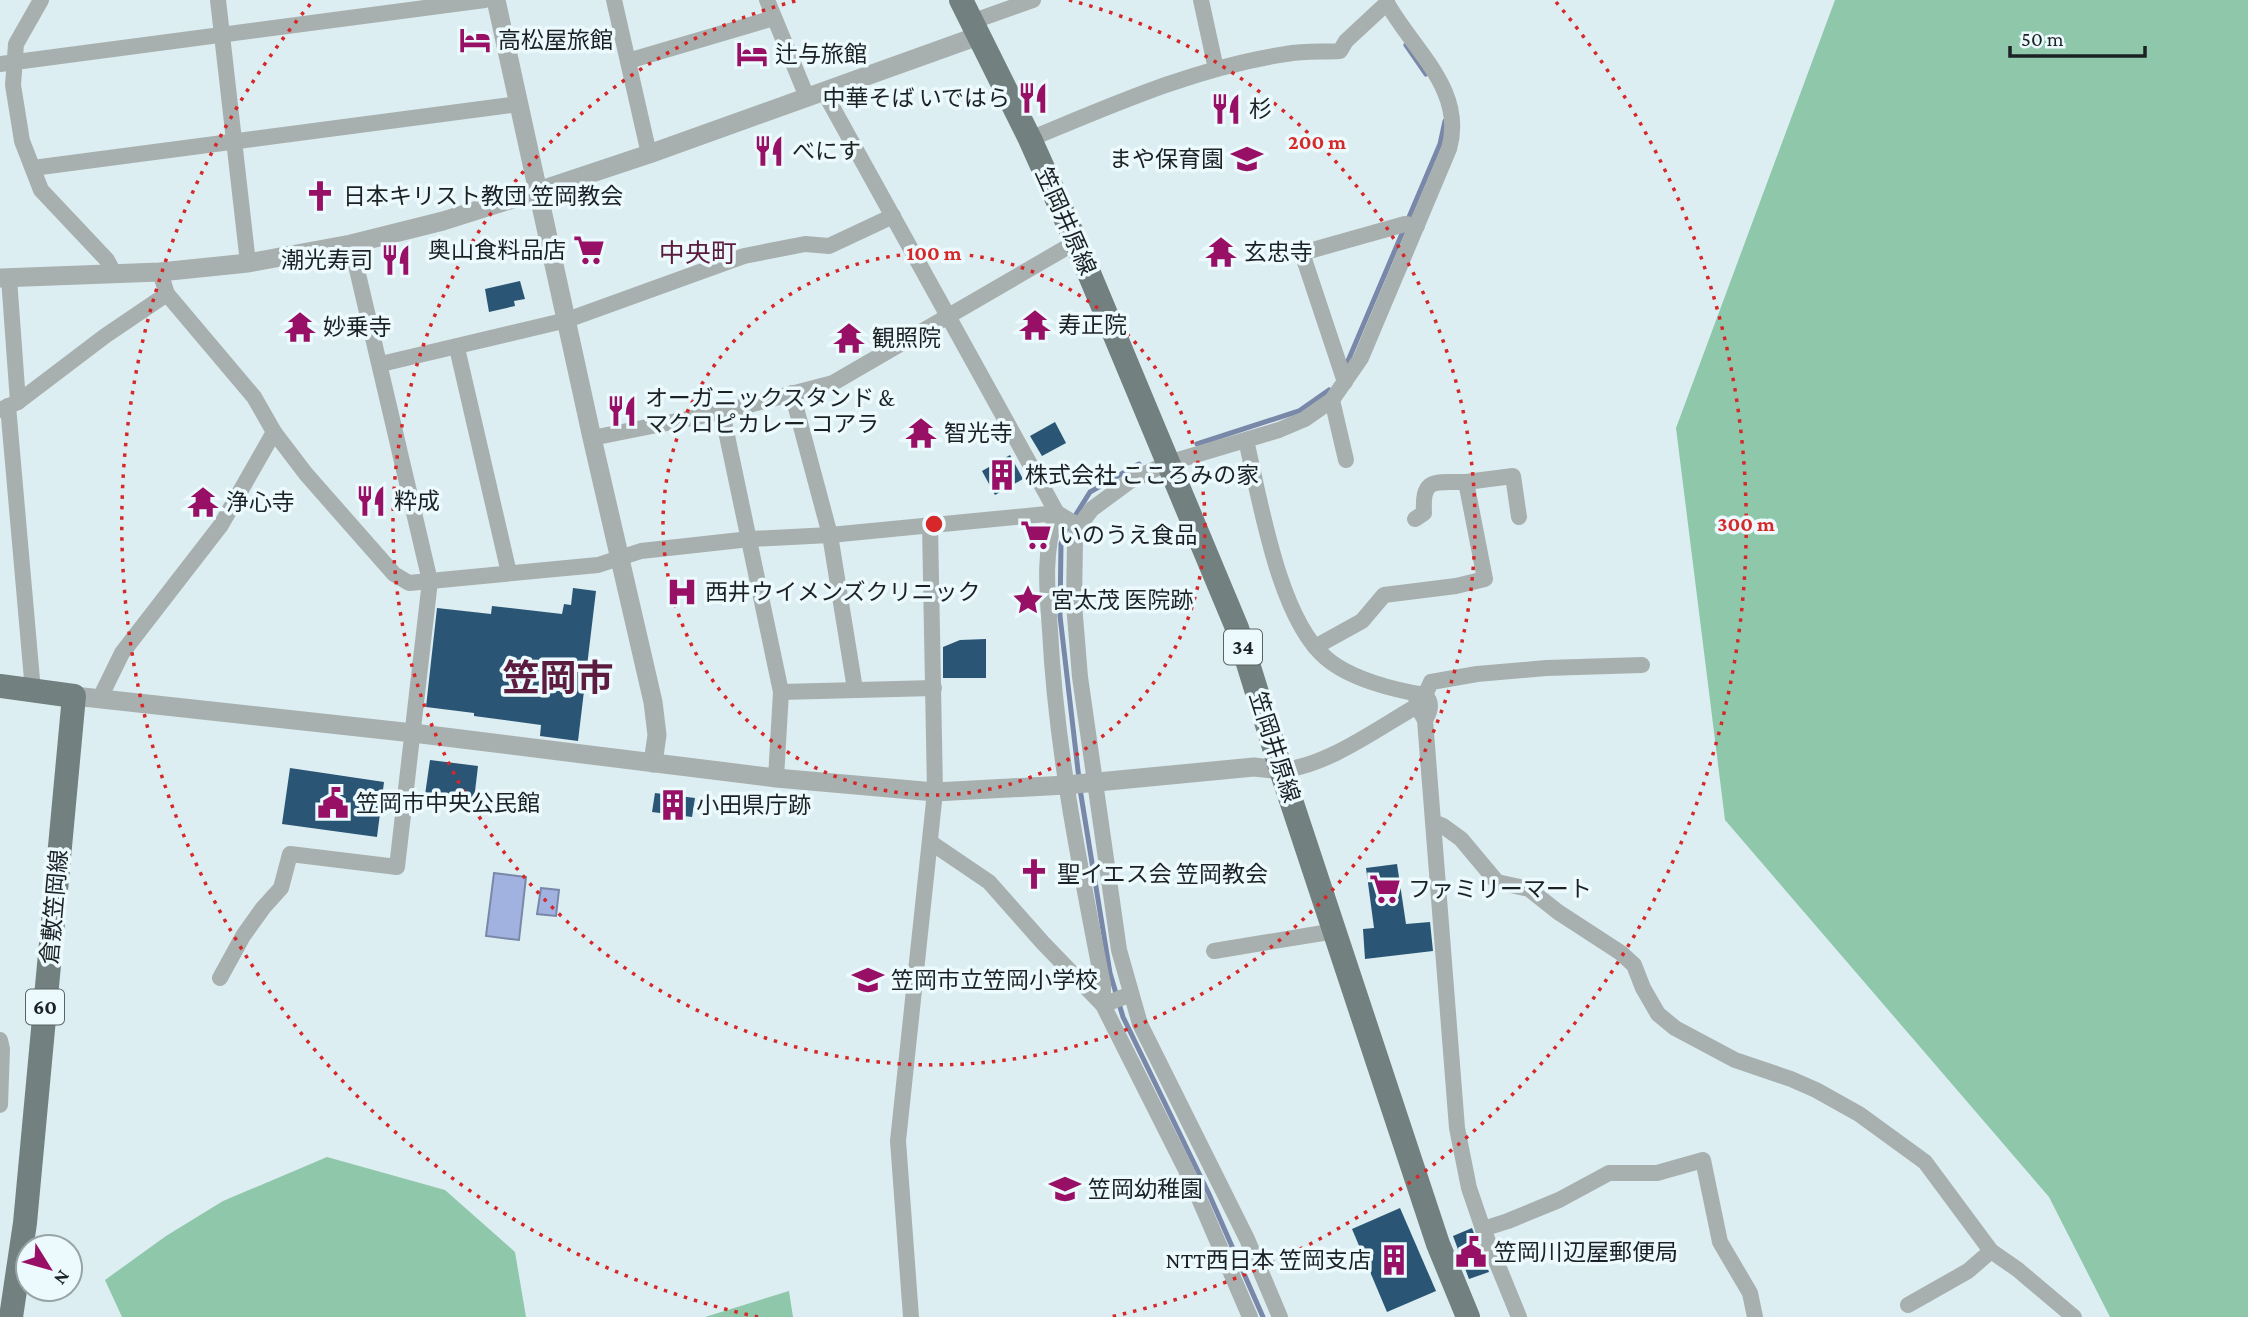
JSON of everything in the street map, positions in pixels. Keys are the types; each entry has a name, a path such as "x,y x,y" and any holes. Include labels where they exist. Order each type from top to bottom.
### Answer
{"main road":[{"name":"笠岡井原線","path":"970,19 1030,139 1076,242 1237,628 1438,1244 1468,1317"},
{"path":"0,686 74,696"},
{"name":"倉敷笠岡線","path":"11,1317 25,1223 74,696"}],"street":[{"path":"41,0 7,63 22,141 41,191 107,260 115,275"},
{"path":"218,0 248,263"},
{"path":"7,63 485,0"},
{"path":"496,0 653,702 657,735 653,763"},
{"path":"614,0 649,154"},
{"path":"767,0 815,94 893,216 1069,520 1075,540 1062,605 1067,679 1098,893 1119,950 1117,999 1160,1094 1203,1178 1250,1317"},
{"path":"33,691 9,406 5,278 115,275 248,263 351,244 443,221 649,154 815,94 970,19 1033,0"},
{"path":"1201,0 1216,69"},
{"path":"1030,139 1122,101 1216,69 1287,54 1340,51 1346,41 1384,5 1446,91 1454,125 1449,149 1412,225 1361,358 1342,373 1332,400 1346,460"},
{"path":"628,61 774,18"},
{"path":"33,169 519,104"},
{"path":"381,364 566,320 744,256 805,243 829,246 893,216"},
{"path":"1342,373 1302,253 1412,225"},
{"path":"592,438 722,412 833,383 1076,242"},
{"path":"220,978 243,936 262,908 281,888 290,854 397,867 430,581 351,244"},
{"path":"160,272 167,294 254,397 274,432 306,474 394,574 409,583 598,565 641,551 750,539 830,535 930,525 1069,520"},
{"path":"9,406 167,294"},
{"path":"457,348 509,573"},
{"path":"792,393 830,535 855,689"},
{"path":"1280,1317 1247,1239 1203,1178 1160,1094 1140,1024 1102,985 1098,893 1067,679 1062,605 1050,531 1092,509 1130,481 1168,463 1305,419 1332,400"},
{"path":"722,412 780,692 776,778"},
{"path":"100,698 122,653 221,525 274,432"},
{"path":"1246,440 1282,582 1300,627 1326,659 1421,704"},
{"path":"1415,519 1424,513 1423,494 1426,488 1434,483 1513,476 1519,517"},
{"path":"1315,648 1362,621 1384,595 1456,586 1485,579 1466,482"},
{"path":"911,1317 898,1141 935,792 930,525"},
{"path":"1519,1317 1469,1188 1457,1128 1421,704 1431,682 1477,674 1546,668 1642,666"},
{"path":"780,692 934,688"},
{"path":"74,696 413,733 776,778 935,792 1254,768 1294,769 1337,752 1421,704"},
{"path":"1433,822 1461,839 1497,882 1529,889 1628,959 1634,965 1658,1014 1675,1028 1735,1060 1816,1090 1859,1114 1925,1162 1991,1251 2074,1317"},
{"path":"930,842 989,882 1042,943 1117,999"},
{"path":"1214,951 1335,931"},
{"path":"0,1040 0,1105"},
{"path":"1483,1229 1559,1200 1609,1173 1657,1173 1703,1160 1720,1242 1750,1293 1755,1317"},
{"path":"1909,1306 1968,1270 1991,1251"}],"green space":[{"path":"1835,0 2248,0 2248,1317 2110,1317 2049,1197 1725,820 1676,428"},
{"path":"327,1157 445,1190 515,1252 526,1317 122,1317 105,1280 166,1236 223,1201"},
{"path":"789,1291 793,1317 705,1317"}],"water":[{"path":"494,873 526,877 519,940 486,936"},
{"path":"541,888 559,890 556,916 537,914"}],"building":[{"path":"520,281 525,299 514,301 515,306 489,312 485,289"},
{"path":"1055,422 1066,443 1042,456 1030,436"},
{"name":"株式会社 こころみの家","path":"1010,455 1023,479 995,495 982,471"},
{"path":"573,588 596,591 578,741 540,736 541,725 426,707 437,608 491,614 492,606 562,614 564,604 571,605"},
{"path":"986,639 986,678 943,678 943,647 960,640"},
{"path":"430,760 478,766 474,800 425,795"},
{"name":"笠岡市中央公民館","path":"290,768 384,782 377,837 282,824"},
{"name":"小田県庁跡","path":"655,793 695,798 692,817 652,812"},
{"path":"1397,864 1406,924 1430,922 1433,951 1365,959 1363,929 1374,928 1366,868"},
{"name":"NTT西日本 笠岡支店","path":"1400,1208 1436,1291 1387,1312 1352,1229"},
{"path":"1472,1228 1489,1272 1469,1279 1453,1236"}],"waterway":[{"path":"1406,45 1426,74"},
{"path":"1345,368 1440,144 1445,121"},
{"path":"1197,444 1299,411 1329,390"},
{"path":"1079,779 1060,616 1061,544 1065,532 1090,492 1139,464"},
{"path":"1080,789 1110,973 1123,1017 1209,1194 1263,1317"}],"place":[{"name":"高松屋旅館","path":"475,40"},
{"name":"辻与旅館","path":"752,54"},
{"name":"中華そば いではら","path":"1033,98"},
{"name":"杉","path":"1226,109"},
{"name":"べにす","path":"769,151"},
{"name":"まや保育園","path":"1247,159"},
{"name":"日本キリスト教団 笠岡教会","path":"320,196"},
{"name":"奥山食料品店","path":"589,250"},
{"name":"玄忠寺","path":"1221,252"},
{"name":"潮光寿司","path":"396,260"},
{"name":"寿正院","path":"1035,325"},
{"name":"妙乗寺","path":"300,327"},
{"name":"観照院","path":"849,338"},
{"name":"オーガニックスタンド & マクロピカレー コアラ","path":"622,411"},
{"name":"智光寺","path":"921,433"},
{"name":"株式会社 こころみの家","path":"1002,475"},
{"name":"粋成","path":"371,501"},
{"name":"浄心寺","path":"203,502"},
{"name":"いのうえ食品","path":"1036,535"},
{"name":"西井ウイメンズクリニック","path":"682,592"},
{"name":"宮太茂 医院跡","path":"1028,600"},
{"name":"笠岡市中央公民館","path":"333,803"},
{"name":"小田県庁跡","path":"673,805"},
{"name":"聖イエス会 笠岡教会","path":"1034,874"},
{"name":"ファミリーマート","path":"1385,889"},
{"name":"笠岡市立笠岡小学校","path":"868,980"},
{"name":"笠岡幼稚園","path":"1065,1189"},
{"name":"笠岡川辺屋郵便局","path":"1471,1252"},
{"name":"NTT西日本 笠岡支店","path":"1394,1260"}],"district":[{"name":"中央町","path":"698,253"},
{"name":"笠岡市","path":"558,678"}]}
